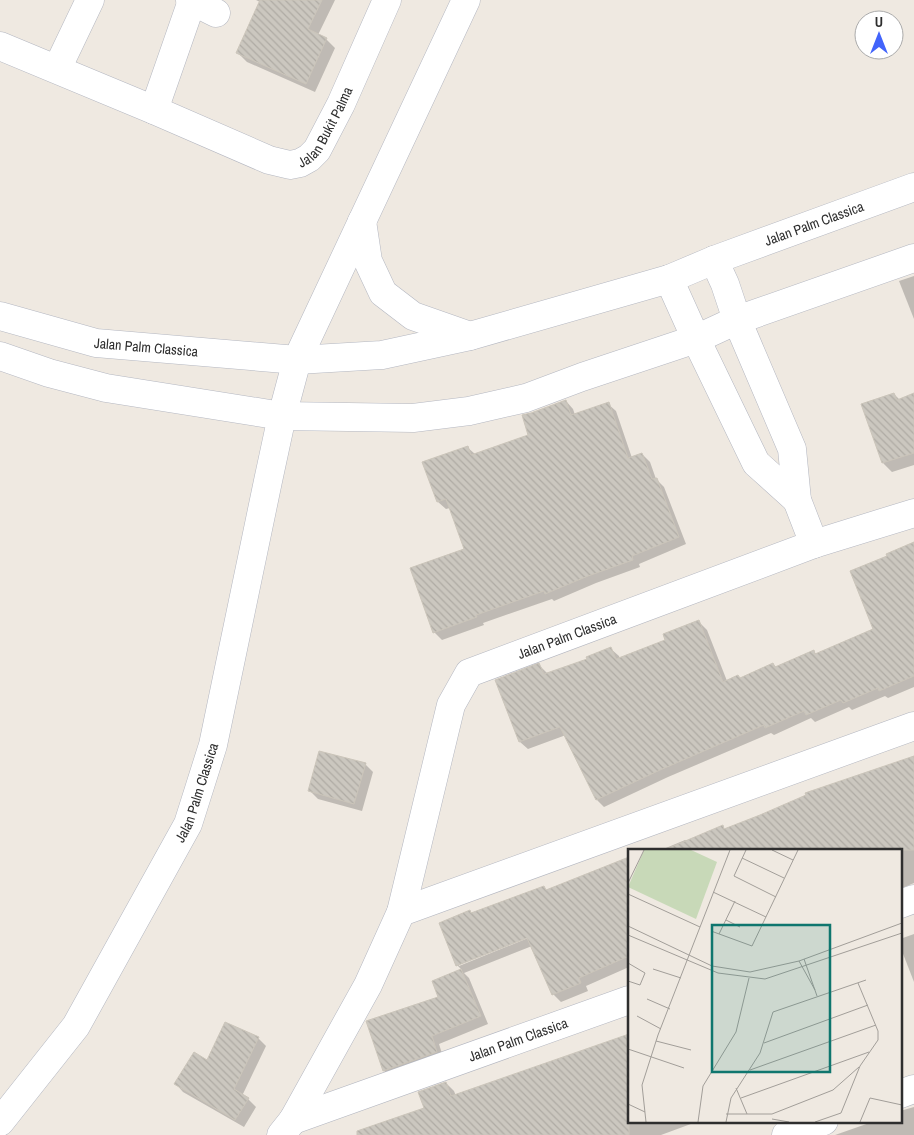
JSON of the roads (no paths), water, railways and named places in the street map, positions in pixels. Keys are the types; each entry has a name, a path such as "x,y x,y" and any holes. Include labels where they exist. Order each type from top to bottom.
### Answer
{"street":[{"path":"57,69 90,0"},
{"path":"154,110 191,0 216,13"},
{"name":"Jalan Bukit Palma","path":"0,46 269,160 290,166 309,158 317,150 387,0"},
{"path":"296,360 466,0"},
{"name":"Jalan Palm Classica","path":"0,316 96,343 296,360 382,355 470,336 669,279 714,260 914,186"},
{"path":"362,221 368,261 383,293 413,316 470,336"},
{"path":"0,356 48,373 106,388 282,416 413,418 469,410 526,398 696,339 737,320 914,258"},
{"path":"714,260 725,284 737,320 792,449 797,500 814,544"},
{"path":"669,279 756,464 797,500"},
{"name":"Jalan Palm Classica","path":"0,1122 76,1026 188,824 213,745 282,416 296,360"},
{"name":"Jalan Palm Classica","path":"287,1127 368,985 401,912 451,705 469,673 814,544 914,513"},
{"path":"401,912 914,726"},
{"path":"902,903 914,899"},
{"name":"Jalan Palm Classica","path":"287,1127 628,1000"},
{"path":"786,1135 821,1122"}]}
